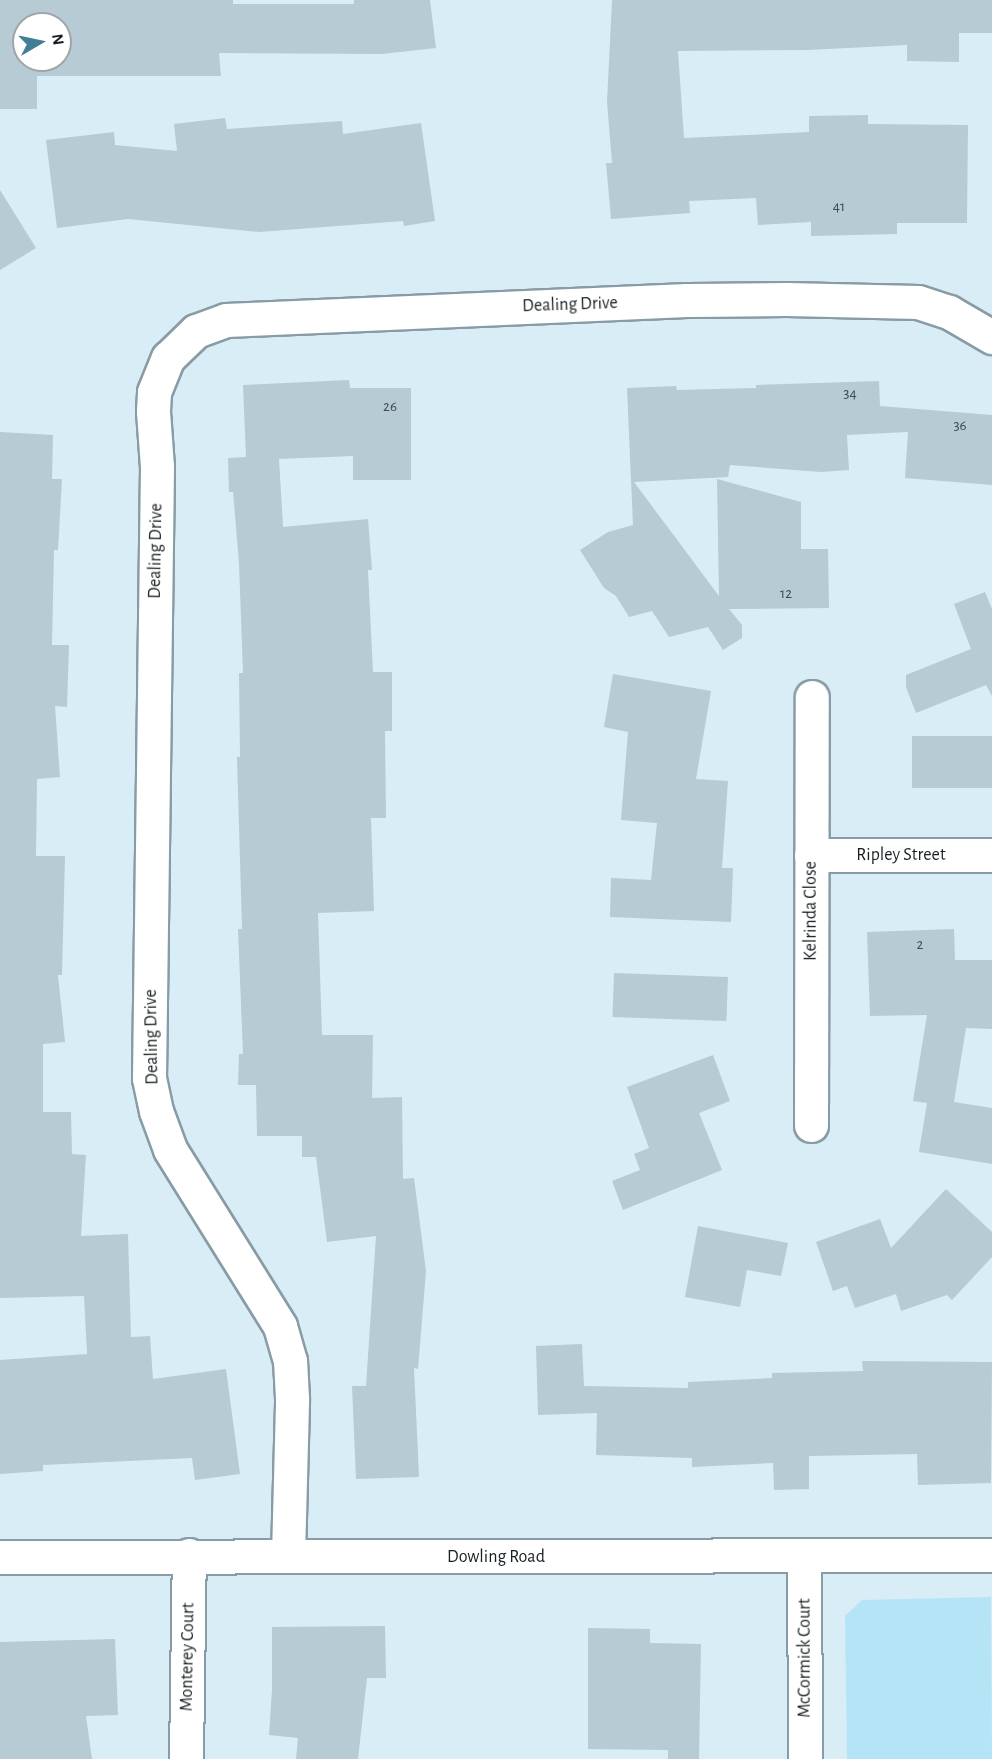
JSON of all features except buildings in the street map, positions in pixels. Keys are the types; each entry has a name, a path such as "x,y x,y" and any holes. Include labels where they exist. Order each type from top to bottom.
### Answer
{"street":[{"name":"Dealing Drive","path":"288,1557 292,1398 290,1360 280,1326 170,1149 156,1111 149,1078 157,466 153,411 154,392 168,357 196,331 226,320 687,300 787,299 918,302 949,312 992,337"},
{"name":"Kelrinda Close","path":"811,1125 812,697"},
{"name":"Ripley Street","path":"811,855 992,855"},
{"name":"Monterey Court","path":"186,1759 189,1555"},
{"name":"Dowling Road","path":"0,1557 992,1555"},
{"name":"McCormick Court","path":"804,1557 805,1759"}],"shaded area":[{"path":"991,1597 992,1759 847,1759 845,1616 862,1600"}]}
